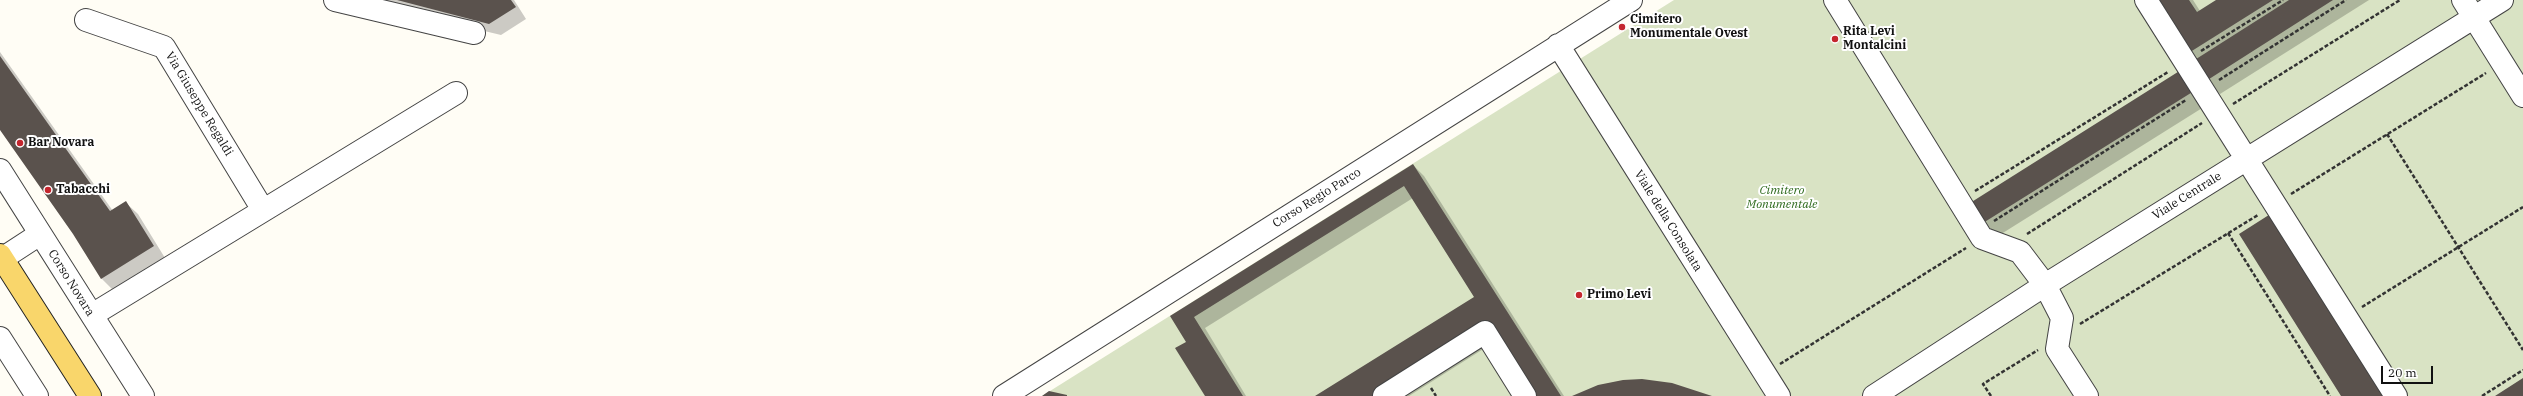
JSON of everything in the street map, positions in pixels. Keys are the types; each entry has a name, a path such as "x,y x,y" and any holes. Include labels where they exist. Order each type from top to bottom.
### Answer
{"main road":[{"path":"1,258 90,396"}],"street":[{"path":"335,0 474,33"},
{"name":"Corso Regio Parco","path":"1004,396 1631,0"},
{"path":"1835,0 1980,234 2020,252 2045,285 2062,318 2057,349 2087,396"},
{"path":"2146,0 2396,396"},
{"name":"Viale Centrale","path":"1874,396 2045,285 2246,159 2468,9 2502,0"},
{"path":"2468,9 2523,96"},
{"name":"Via Giuseppe Regaldi","path":"86,20 164,47 263,210"},
{"name":"Viale della Consolata","path":"1558,46 1779,396"},
{"path":"92,315 456,93"},
{"name":"Corso Novara","path":"0,170 143,396"},
{"path":"1,258 40,234"},
{"path":"1384,396 1485,332 1525,396"},
{"path":"0,338 37,396"}],"path":[{"path":"1959,200 2283,0"},
{"path":"1765,374 2203,90 2346,0"},
{"path":"1991,396 1983,384 2502,63"},
{"path":"2387,134 2523,350"},
{"path":"2346,317 2523,207"},
{"path":"2228,233 2330,396"},
{"path":"2482,396 2523,370"},
{"path":"1425,390 1436,383"}],"green space":[{"name":"Cimitero Monumentale","path":"1674,0 2523,0 2523,396 1042,396"}],"building":[{"path":"397,0 511,0 516,7 489,24"},
{"path":"2153,0 2189,0 2197,12 2216,0 2273,0 2187,54"},
{"path":"2289,0 2333,0 2206,81 2193,61"},
{"path":"0,56 110,211 126,201 154,246 101,279 73,234 0,130"},
{"path":"2181,70 2194,91 1983,223 1970,203"},
{"path":"1413,164 1561,396 1530,396 1485,325 1374,396 1315,396 1474,297 1404,186 1194,317 1243,396 1205,396 1175,348 1186,342 1170,316"},
{"path":"2272,213 2387,396 2341,396 2239,234"},
{"path":"2523,378 2523,396 2495,396"},
{"path":"1642,379 1672,383 1712,396 1572,396 1598,385 1623,380"},
{"path":"1049,391 1067,395 1067,396 1042,396"}],"place":[{"name":"Cimitero Monumentale Ovest","path":"1622,27"},
{"name":"Rita Levi Montalcini","path":"1835,39"},
{"name":"Bar Novara","path":"20,143"},
{"name":"Tabacchi","path":"48,190"},
{"name":"Primo Levi","path":"1579,295"}]}
